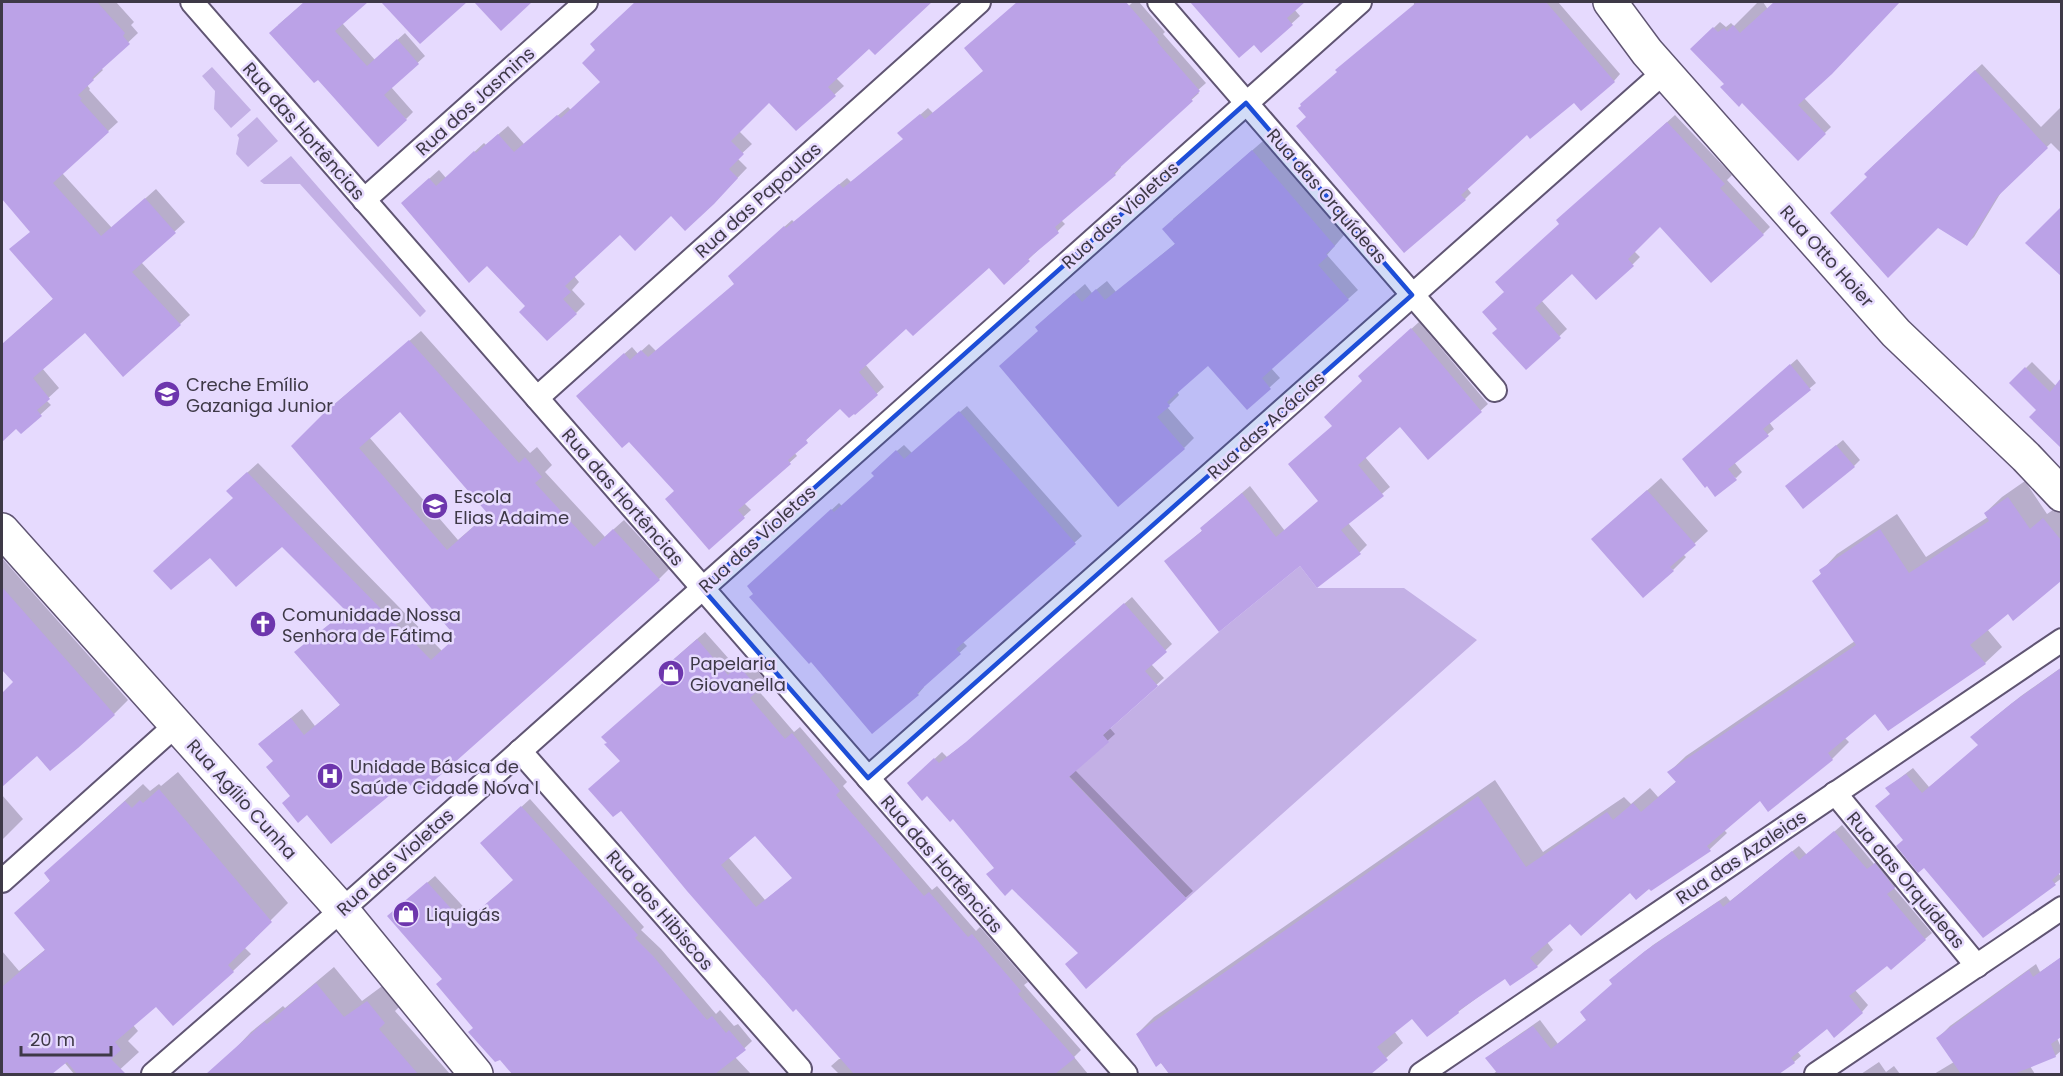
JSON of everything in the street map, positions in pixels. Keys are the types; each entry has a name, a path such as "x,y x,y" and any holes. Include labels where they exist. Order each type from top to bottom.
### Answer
{"main road":[{"name":"Rua Otto Hoier","path":"1610,2 1664,72 1896,333 2026,457 2061,495"},
{"name":"Rua Agílio Cunha","path":"2,532 342,910 476,1074"}],"street":[{"name":"Rua dos Jasmins","path":"364,200 586,2"},
{"name":"Rua das Papoulas","path":"537,398 979,2"},
{"name":"Rua das Orquídeas","path":"1159,2 1495,390"},
{"name":"Rua das Violetas","path":"153,1074 342,910 1360,2"},
{"name":"Rua das Hortências","path":"205,6 364,200 1126,1074"},
{"name":"Rua das Acácias","path":"868,778 1664,72"},
{"name":"Rua das Azaleias","path":"1421,1074 2061,640"},
{"path":"2,881 176,725"},
{"name":"Rua dos Hibiscos","path":"520,751 800,1069"},
{"name":"Rua das Orquídeas","path":"1835,794 1977,966"},
{"path":"1816,1074 2061,908"}],"highlighted area":[{"path":"1246,103 1412,295 868,778 702,588"}],"shaded area":[{"path":"212,67 251,110 231,128 214,109 215,91 202,76"},
{"path":"257,117 278,141 248,167 236,154 239,138 237,135"},
{"path":"291,156 426,311 420,317 300,184 264,184 260,181"},
{"path":"1300,566 1317,588 1404,588 1477,640 1187,899 1069,776 1103,735 1219,632"}],"building":[{"path":"2,2 97,2 125,33 123,36 130,44 92,78 94,80 78,95 109,132 53,183 101,236 145,198 176,233 132,272 181,325 123,377 85,333 33,378 50,399 37,410 42,416 21,434 16,429 2,442 2,344 53,299 9,249 30,232 2,199"},
{"path":"304,2 368,2 335,31 367,66 397,39 419,64 384,95 407,120 378,147 318,80 314,83 269,33"},
{"path":"381,2 467,2 420,44"},
{"path":"474,2 532,2 501,31"},
{"path":"635,2 932,2 875,55 869,49 828,87 836,96 796,131 769,103 731,141 744,154 729,169 738,178 714,204 685,231 671,216 635,251 620,235 565,286 571,292 563,299 577,314 547,341 519,312 525,306 487,266 469,283 401,203 429,178 436,186 474,151 476,153 498,134 514,152 557,115 561,118 600,82 582,63 595,50 590,44"},
{"path":"1017,2 1126,2 1200,91 1191,99 1193,101 1114,173 1116,175 1055,227 1059,233 1028,259 1030,261 1004,285 989,268 913,336 906,329 859,372 878,395 849,418 840,409 806,440 808,443 788,460 791,464 738,510 745,518 709,550 665,499 674,491 629,442 622,448 576,396 624,353 630,360 641,350 648,357 734,284 728,276 784,226 786,228 839,184 843,188 903,139 897,133 920,114 925,119 983,71 964,48"},
{"path":"1190,2 1305,2 1287,18 1293,25 1261,53 1254,45 1239,58"},
{"path":"1417,2 1546,2 1615,82 1581,111 1574,103 1530,139 1527,135 1461,195 1466,200 1404,253 1296,126 1306,117 1298,108 1300,104 1337,72 1335,70"},
{"path":"1774,2 1900,2 1832,74 1798,105 1826,134 1798,161 1742,103 1739,107 1720,87 1724,84 1690,49 1713,27 1718,32 1724,28 1727,31 1733,25 1740,33"},
{"path":"1975,70 2048,148 1997,197 1967,246 1938,228 1888,278 1830,213 1867,177 1864,174"},
{"path":"1667,122 1725,184 1720,188 1764,235 1711,283 1660,227 1628,259 1634,266 1596,300 1572,274 1535,308 1561,338 1526,370 1492,333 1497,329 1482,312 1504,292 1495,282 1559,224 1556,220"},
{"path":"1252,150 1335,246 1318,265 1349,300 1262,378 1271,389 1247,410 1208,366 1167,402 1170,406 1157,417 1185,449 1118,507 999,366 1038,331 1035,327 1074,293 1082,302 1096,289 1105,300 1175,244 1162,229"},
{"path":"2061,207 2061,276 2025,243"},
{"path":"1411,328 1482,412 1428,460 1400,427 1358,465 1384,496 1341,530 1361,554 1317,588 1300,566 1219,632 1164,561 1202,531 1200,528 1242,493 1276,537 1318,501 1288,464 1332,426 1324,417 1362,381 1358,376"},
{"path":"409,340 519,463 525,457 542,477 535,483 594,547 613,529 660,580 418,795 407,781 331,844 307,815 298,823 282,803 290,796 266,767 273,761 258,744 291,718 304,735 340,705 294,652 346,611 282,547 236,587 210,558 171,590 153,571 233,498 226,491 247,472 431,660 456,637 291,446 323,414","holes":["400,412 488,514 447,550 359,448"]},
{"path":"1790,364 1811,390 1763,429 1769,436 1728,469 1737,480 1715,497 1682,459"},
{"path":"2025,367 2050,392 2061,378 2061,448 2029,417 2036,410 2009,383"},
{"path":"959,411 1076,544 956,649 961,654 917,693 919,695 872,734 811,662 809,664 749,597 753,594 747,586 831,509 834,512 874,476 871,473 896,450 904,459"},
{"path":"1836,445 1855,467 1803,509 1785,486"},
{"path":"1647,490 1696,545 1670,567 1674,571 1643,598 1591,539"},
{"path":"2008,497 2030,529 2043,518 2061,540 2061,581 2013,621 2008,614 1970,645 1986,664 1888,731 1875,714 1828,753 1833,760 1768,812 1760,801 1707,846 1711,851 1651,891 1649,889 1636,900 1630,893 1581,936 1570,924 1530,958 1538,967 1510,986 1505,979 1458,1011 1459,1013 1427,1037 1412,1019 1377,1047 1388,1060 1371,1074 1169,1074 1161,1063 1156,1067 1136,1034 1478,796 1526,867 1607,812 1613,820 1633,803 1641,812 1676,782 1667,772 1856,645 1812,581 1821,574 1819,570 1880,529 1909,573 1989,521 1984,513"},
{"path":"2,587 115,715 50,771 37,756 2,787 2,693 13,682 2,670"},
{"path":"1124,603 1167,652 1145,671 1158,686 1103,735 1109,742 1069,777 1187,899 1086,989 1065,964 1078,953 1012,889 1005,896 986,874 994,868 953,819 950,822 927,796 922,801 907,783 934,758 939,763 966,742"},
{"path":"697,639 728,675 738,665 759,689 750,698 785,739 792,733 840,791 836,795 924,896 929,892 968,937 972,934 1021,991 1018,994 1075,1058 1055,1074 854,1074 796,1009 793,1012 687,891 621,811 613,817 588,789 620,761 604,744 607,743 601,737 665,681 658,673","holes":["755,836 792,878 756,907 721,865"]},
{"path":"2061,668 2061,872 2052,880 2056,885 1983,938 1924,868 1918,873 1896,846 1903,840 1875,806 1890,794 1885,788 1906,774 1922,793 1978,745 1970,737"},
{"path":"159,789 272,922 228,965 234,972 173,1026 156,1007 115,1042 121,1050 111,1059 126,1074 77,1074 67,1062 52,1074 2,1074 2,987 45,950 14,913 50,881 44,873 125,801 132,808 140,800 143,803"},
{"path":"521,806 638,935 635,938 707,1020 712,1016 726,1033 729,1030 746,1050 715,1074 512,1074 500,1060 495,1062 468,1032 473,1028 436,984 442,979 387,916 427,882 464,923 513,880 480,843"},
{"path":"1834,831 1867,869 1875,863 1895,888 1887,894 1926,940 1891,970 1887,966 1849,996 1863,1013 1834,1038 1827,1029 1791,1058 1795,1063 1779,1074 1498,1074 1485,1058 1533,1026 1551,1049 1586,1020 1580,1012 1612,984 1609,980 1645,951 1719,901 1723,907 1792,851 1799,860"},
{"path":"2061,957 2061,1037 2051,1044 2056,1057 2014,1074 1961,1074 1936,1038 2029,970 2033,977"},
{"path":"316,983 344,1017 367,1001 385,1023 379,1029 418,1074 206,1074 264,1022 267,1024"}],"place":[{"name":"Creche Emílio Gazaniga Junior","path":"167,394"},
{"name":"Escola Elias Adaime","path":"435,506"},
{"name":"Comunidade Nossa Senhora de Fátima","path":"263,624"},
{"name":"Papelaria Giovanella","path":"671,673"},
{"name":"Unidade Básica de Saúde Cidade Nova I","path":"330,776"},
{"name":"Liquigás","path":"406,914"}]}
